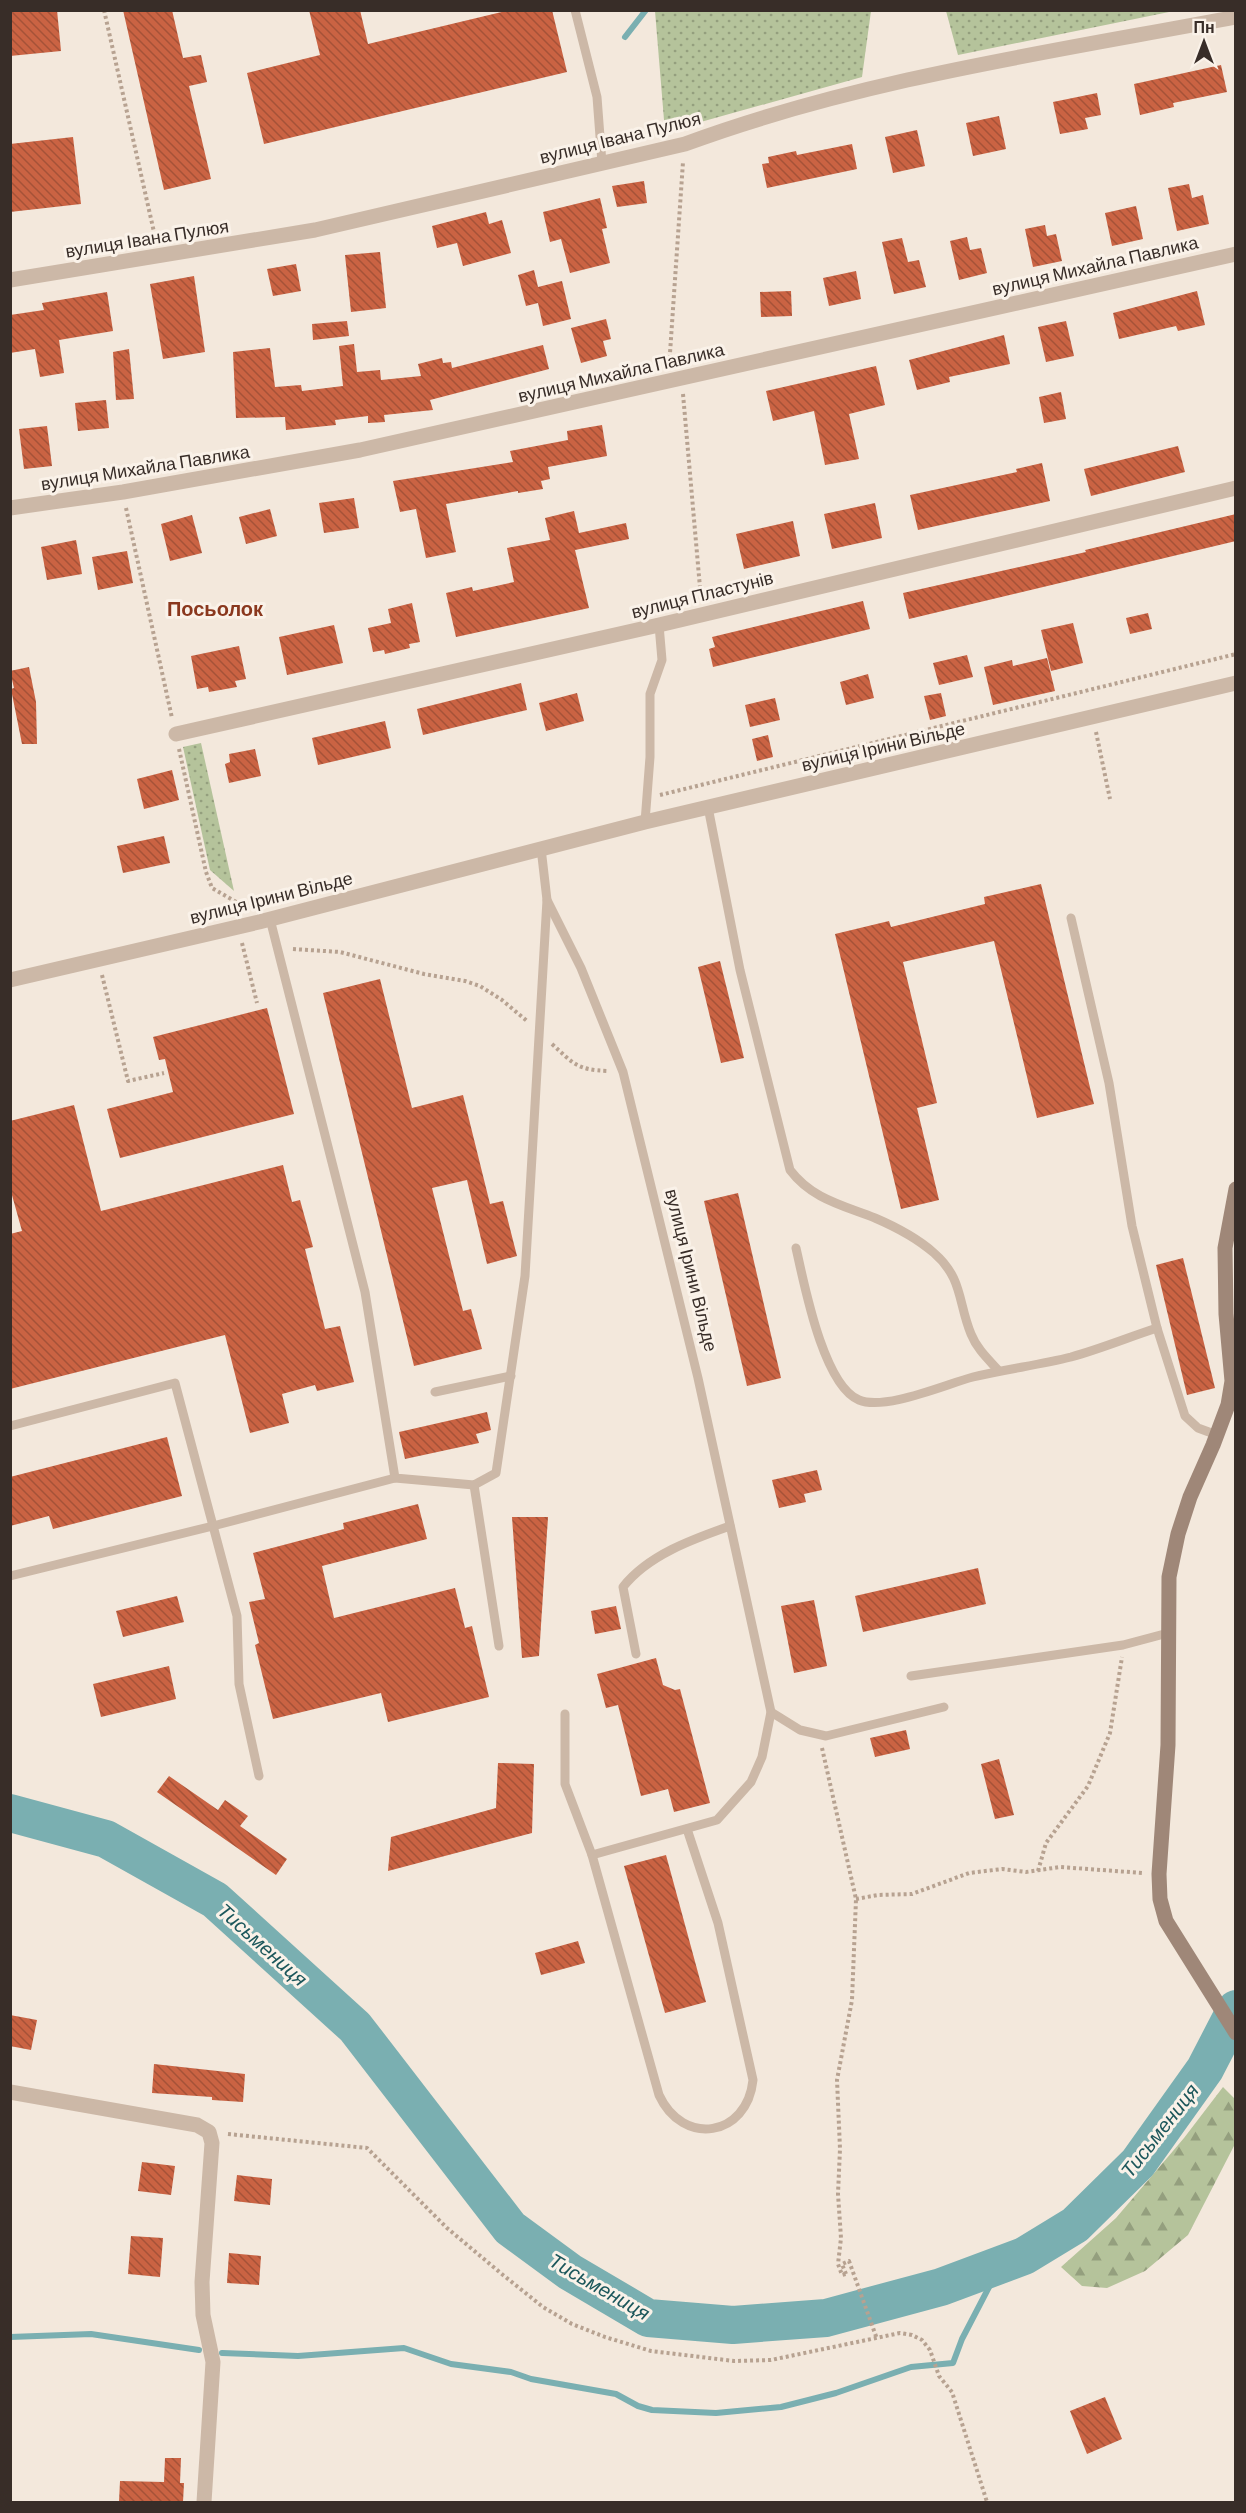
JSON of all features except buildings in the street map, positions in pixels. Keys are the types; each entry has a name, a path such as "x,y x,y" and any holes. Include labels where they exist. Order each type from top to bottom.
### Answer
{"street":[{"name":"вулиця Івана Пулюя","path":"10,280 315,230 685,144 726,129 902,81 1236,17"},
{"name":"вулиця Михайла Павлика","path":"10,508 123,492 360,450 1236,254"},
{"name":"вулиця Пластунів","path":"176,734 659,625 1236,488"},
{"name":"вулиця Ірини Вільде","path":"10,980 238,927 645,822 1236,683"},
{"path":"1236,1189 1225,1248 1231,1315 1232,1381 1228,1406 1190,1497 1178,1534 1169,1576 1168,1745 1159,1874 1160,1899 1166,1921 1236,2033"},
{"path":"10,2092 197,2125 209,2132 212,2143 202,2282 203,2315 213,2362 204,2502"}],"lane":[{"path":"575,10 597,97 602,163"},
{"path":"645,822 650,757 650,694 662,660 659,625"},
{"path":"708,807 740,970 790,1170 806,1188 822,1198 895,1226 943,1261 954,1276 960,1291 971,1335 981,1352 998,1370"},
{"name":"вулиця Ірини Вільде","path":"541,849 547,900 580,968 623,1072 698,1378 771,1712"},
{"path":"10,1576 395,1478 474,1485 496,1473 525,1276 547,900"},
{"path":"1071,918 1109,1083 1128,1208 1157,1328 1185,1416 1198,1428 1217,1435"},
{"path":"265,920 279,948 365,1292 395,1478"},
{"path":"796,1248 812,1316 829,1362 844,1390 859,1400 876,1402 899,1399 998,1370 1072,1357 1157,1328"},
{"path":"435,1392 511,1376"},
{"path":"10,1426 175,1383 237,1616 239,1684 259,1776"},
{"path":"474,1485 499,1646"},
{"path":"636,1654 623,1587 629,1579 654,1560 689,1541 730,1526"},
{"path":"911,1676 1124,1645 1168,1633"},
{"path":"592,1855 717,1821 751,1782 762,1757 771,1712 800,1730 819,1736 944,1707"},
{"path":"565,1714 565,1784 592,1855 664,2105 681,2122 693,2128 707,2129 721,2127 733,2121 742,2112 752,2092 753,2080 718,1923 687,1829"}],"path":[{"path":"104,10 159,256"},
{"path":"685,144 670,352 678,379 702,613"},
{"path":"123,492 206,872 212,888 265,920"},
{"path":"647,798 1236,654"},
{"path":"1092,716 1110,799"},
{"path":"238,927 257,1003"},
{"path":"279,948 340,952 480,986 502,1000 573,1063 585,1070 623,1072"},
{"path":"98,959 128,1081 164,1073"},
{"path":"1038,1871 1046,1843 1088,1786 1110,1733 1124,1645"},
{"path":"819,1736 856,1899 852,2000 837,2080 840,2149 838,2194 841,2238 838,2264 842,2275 846,2274 842,2264 849,2261 877,2339"},
{"path":"856,1899 878,1895 912,1894 969,1873 1002,1869 1026,1872 1060,1867 1159,1874"},
{"path":"209,2132 367,2148 447,2228 543,2307 572,2324 651,2351 693,2358 734,2361 771,2360 900,2333 912,2335 922,2340 930,2350 939,2376 952,2392 987,2502"}],"green space":[{"path":"946,10 1174,11 958,55"},
{"path":"655,11 871,11 862,77 665,132"},
{"path":"201,743 234,891 210,870 183,747"},
{"path":"1223,2087 1235,2099 1235,2144 1188,2235 1145,2271 1107,2288 1082,2286 1061,2267 1116,2218 1184,2138"}],"waterway":[{"path":"625,37 646,10"},
{"name":"Тисьмениця","path":"10,1813 106,1839 215,1900 355,2027 510,2228 570,2272 648,2318 733,2325 826,2318 941,2287 1024,2256 1075,2225 1138,2163 1205,2069 1236,2009"},
{"path":"222,2353 298,2356 404,2348 451,2364 511,2372 531,2379 616,2394 638,2406 652,2410 716,2413 781,2407 836,2393 911,2367 953,2363 962,2339 1001,2264"},
{"path":"10,2337 91,2334 199,2350"}],"district":[{"name":"Посьолок","path":"215,608"}]}
